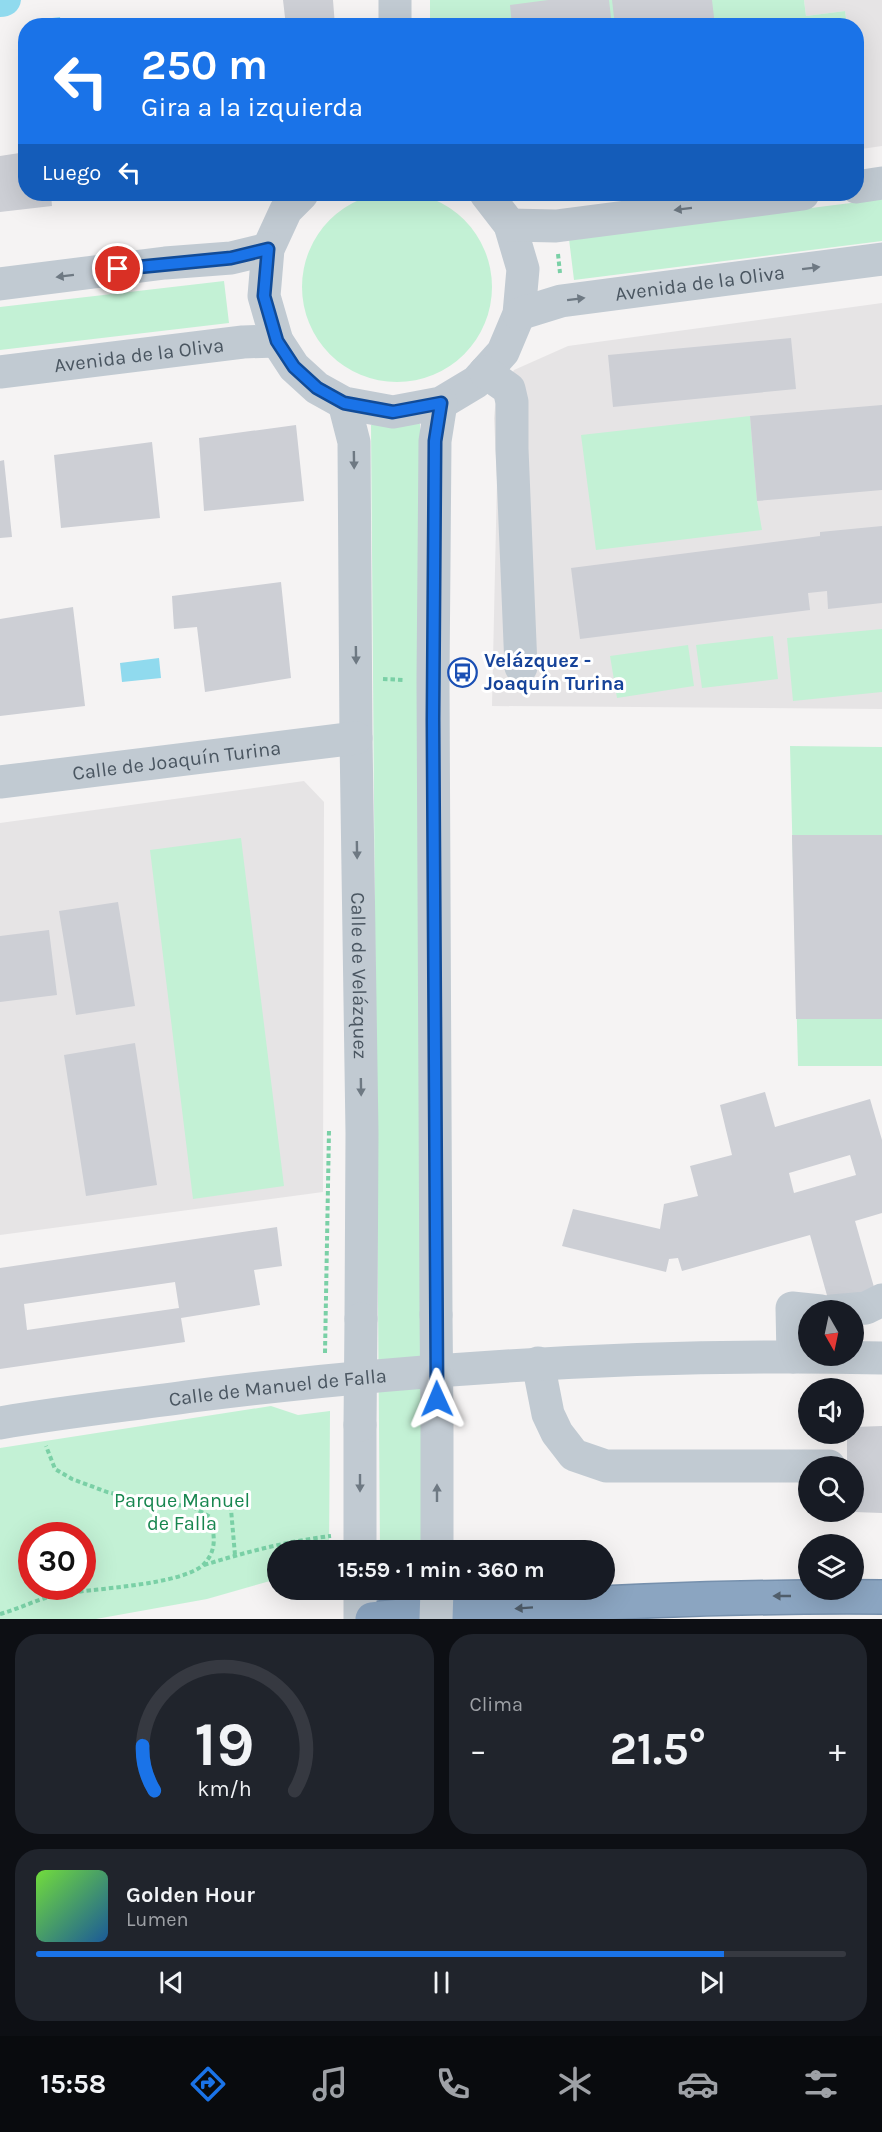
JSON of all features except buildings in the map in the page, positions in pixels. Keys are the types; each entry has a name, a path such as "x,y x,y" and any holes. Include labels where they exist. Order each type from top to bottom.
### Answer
{"highway":[{"path":"372,1619 588,1604 772,1596 882,1597"}],"street":[{"path":"395,0 395,18"},
{"path":"864,186 882,183"},
{"path":"295,201 286,210 268,249 264,296 277,341 294,367 317,388 344,403 393,412 441,403 476,382 503,352 519,314 523,269 510,225 491,201"},
{"path":"510,225 556,226 749,201"},
{"path":"0,284 165,263 231,258 268,249"},
{"name":"Avenida de la Oliva","path":"519,314 561,301 882,259"},
{"name":"Avenida de la Oliva","path":"0,372 243,342 277,341"},
{"path":"485,372 509,389 512,402 521,667"},
{"name":"Calle de Velázquez","path":"344,403 354,442 362,1126 360,1540"},
{"path":"437,1540 433,680 435,441 441,403"},
{"name":"Calle de Joaquín Turina","path":"0,782 356,738"},
{"path":"864,1308 882,1300"},
{"path":"793,1357 792,1308 798,1309"},
{"name":"Calle de Manuel de Falla","path":"0,1423 324,1380 538,1363 793,1357 882,1358"},
{"path":"538,1363 548,1414 556,1433 574,1455 606,1466 798,1466"},
{"path":"360,1600 360,1619"},
{"path":"436,1600 436,1619"}],"path":[{"path":"556,226 561,301"},
{"path":"357,679 433,680"},
{"path":"324,1380 328,1130"},
{"path":"42,1416 46,1444 55,1469 72,1479 107,1492 139,1500 193,1507 210,1517 214,1535 214,1550 203,1565"},
{"path":"230,1498 236,1555"},
{"path":"0,1614 56,1595 170,1580 203,1565 236,1555 315,1537 329,1537"}],"shaded area":[{"path":"804,0 882,0 882,146 864,149 864,18 846,18 845,11 806,16"},
{"path":"882,303 882,709 492,706 497,480 494,418 496,398 514,370 568,346"},
{"path":"304,781 324,802 323,1192 0,1235 0,823"}],"green space":[{"path":"430,0 804,0 806,16 845,11 846,18 430,18"},
{"path":"882,199 882,241 574,280 569,239"},
{"path":"356,201 438,201 442,203 464,220 476,234 488,259 492,278 492,296 488,315 476,340 464,354 442,371 406,382 388,382 369,378 344,366 330,354 313,332 302,296 304,268 313,242 330,220"},
{"path":"224,281 229,323 0,350 0,307"},
{"path":"750,416 757,501 762,530 596,550 581,435"},
{"path":"420,424 424,1540 380,1540 371,425"},
{"path":"882,629 882,692 793,701 787,638"},
{"path":"773,636 778,679 702,688 696,645"},
{"path":"688,645 694,686 617,698 610,656"},
{"path":"790,746 882,747 882,1066 798,1066"},
{"path":"241,838 284,1186 193,1199 150,850"},
{"name":"Parque Manuel de Falla","path":"271,1406 298,1415 330,1411 329,1540 267,1540 267,1582 207,1599 96,1619 0,1619 0,1448"}],"water":[{"path":"0,0 21,0 14,13 0,17"},
{"path":"159,658 161,678 122,682 120,663"}],"place":[{"name":"Velázquez - Joaquín Turina","path":"463,672"}],"route":[{"path":"118,269 231,258 268,249 264,296 277,341 294,367 317,388 344,403 393,412 441,403 435,441 433,680 437,1399"}]}
